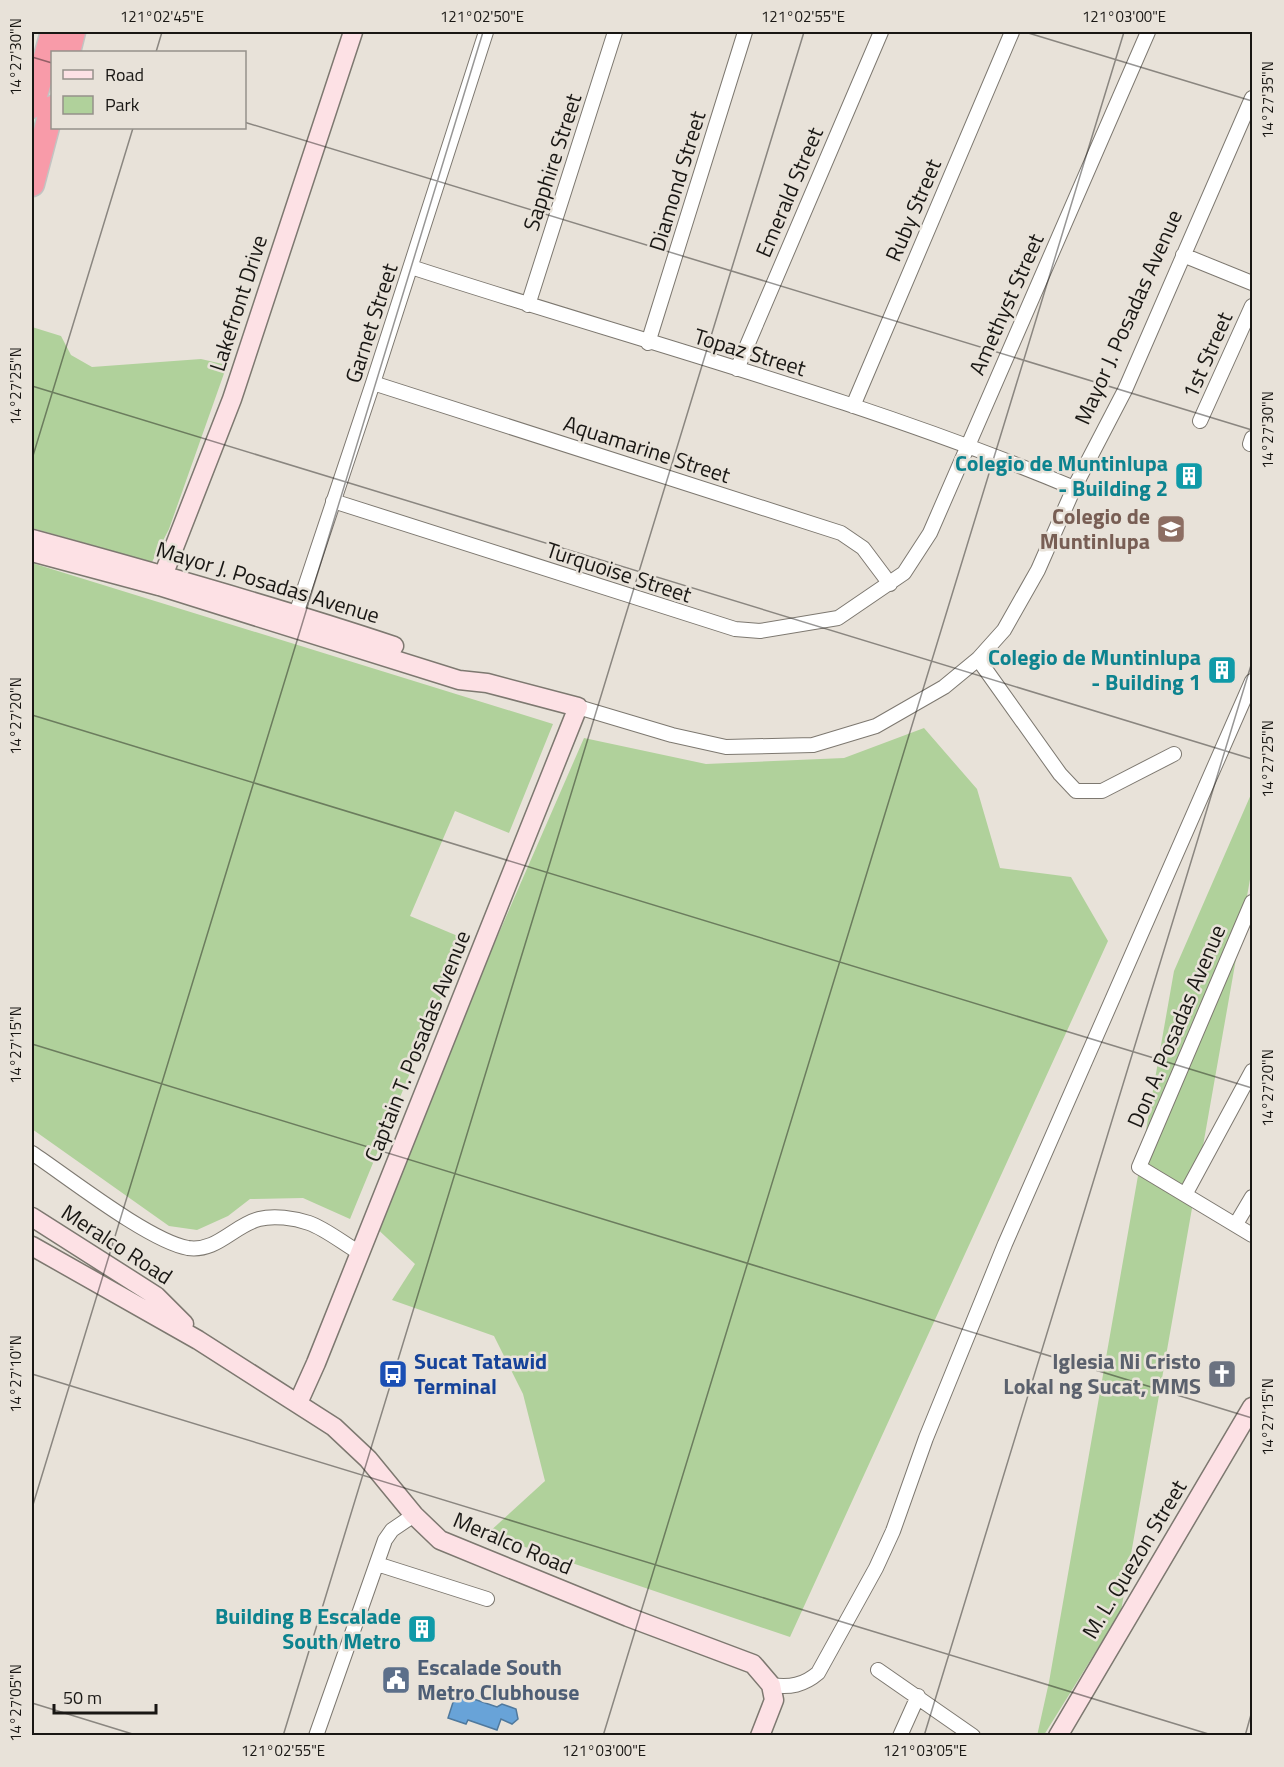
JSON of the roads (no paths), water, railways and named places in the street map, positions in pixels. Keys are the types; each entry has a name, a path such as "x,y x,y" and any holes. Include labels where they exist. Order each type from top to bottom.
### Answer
{"highway":[{"path":"32,79 45,32"},
{"path":"32,106 53,32"},
{"path":"68,51 74,32"},
{"path":"32,184 51,112"}],"street":[{"name":"Lakefront Drive","path":"161,580 232,399 353,32"},
{"name":"Garnet Street","path":"294,619 486,32"},
{"name":"Sapphire Street","path":"528,305 615,32"},
{"name":"Diamond Street","path":"648,343 745,32"},
{"name":"Ruby Street","path":"853,406 1012,32"},
{"name":"Amethyst Street","path":"890,584 912,564 930,533 1148,32"},
{"name":"Emerald Street","path":"737,369 876,33"},
{"name":"Mayor J. Posadas Avenue","path":"32,539 161,580 464,669 487,682 672,735 726,747 813,745 876,726 944,687 978,659 1004,630 1023,599 1074,488 1125,390 1252,98"},
{"path":"32,166 51,103"},
{"path":"1183,255 1252,284"},
{"name":"Topaz Street","path":"411,267 968,444 1074,488"},
{"name":"1st Street","path":"1200,422 1250,320 1252,306"},
{"name":"Aquamarine Street","path":"373,383 841,533 863,548 890,584"},
{"name":"Turquoise Street","path":"333,501 735,629 760,631 838,618 890,584"},
{"name":"Mayor J. Posadas Avenue","path":"32,552 161,580"},
{"path":"978,659 1060,774 1076,791 1102,791 1174,754"},
{"path":"760,1736 774,1700 771,1685 792,1686 810,1680 819,1673 876,1568 1005,1244 1252,681"},
{"name":"Captain T. Posadas Avenue","path":"295,1402 575,706"},
{"name":"Don A. Posadas Avenue","path":"1186,1193 1139,1167 1247,929 1252,902"},
{"path":"1252,1071 1186,1193 1252,1235"},
{"path":"32,1153 148,1231 172,1244 201,1249 213,1245 258,1219 282,1217 310,1223 355,1250"},
{"path":"1236,1224 1252,1197"},
{"name":"Meralco Road","path":"32,1217 156,1296 198,1340"},
{"name":"Meralco Road","path":"32,1246 198,1340 343,1435 368,1459 414,1515 440,1540 455,1548 753,1664 771,1685"},
{"name":"M. L. Quezon Street","path":"1058,1736 1252,1407"},
{"path":"316,1736 377,1564 392,1530 414,1515"},
{"path":"377,1564 487,1599"},
{"path":"878,1670 972,1736"},
{"path":"900,1736 918,1696"}],"water":[{"path":"456,1693 497,1707 502,1704 516,1709 518,1719 512,1724 501,1719 497,1730 468,1720 466,1724 448,1718"}],"place":[{"name":"Colegio de Muntinlupa - Building 2","path":"1189,476"},
{"name":"Colegio de Muntinlupa","path":"1171,529"},
{"name":"Colegio de Muntinlupa - Building 1","path":"1222,670"},
{"name":"Sucat Tatawid Terminal","path":"393,1374"},
{"name":"Iglesia Ni Cristo Lokal ng Sucat, MMS","path":"1222,1374"},
{"name":"Building B Escalade South Metro","path":"422,1629"},
{"name":"Escalade South Metro Clubhouse","path":"396,1680"}]}
